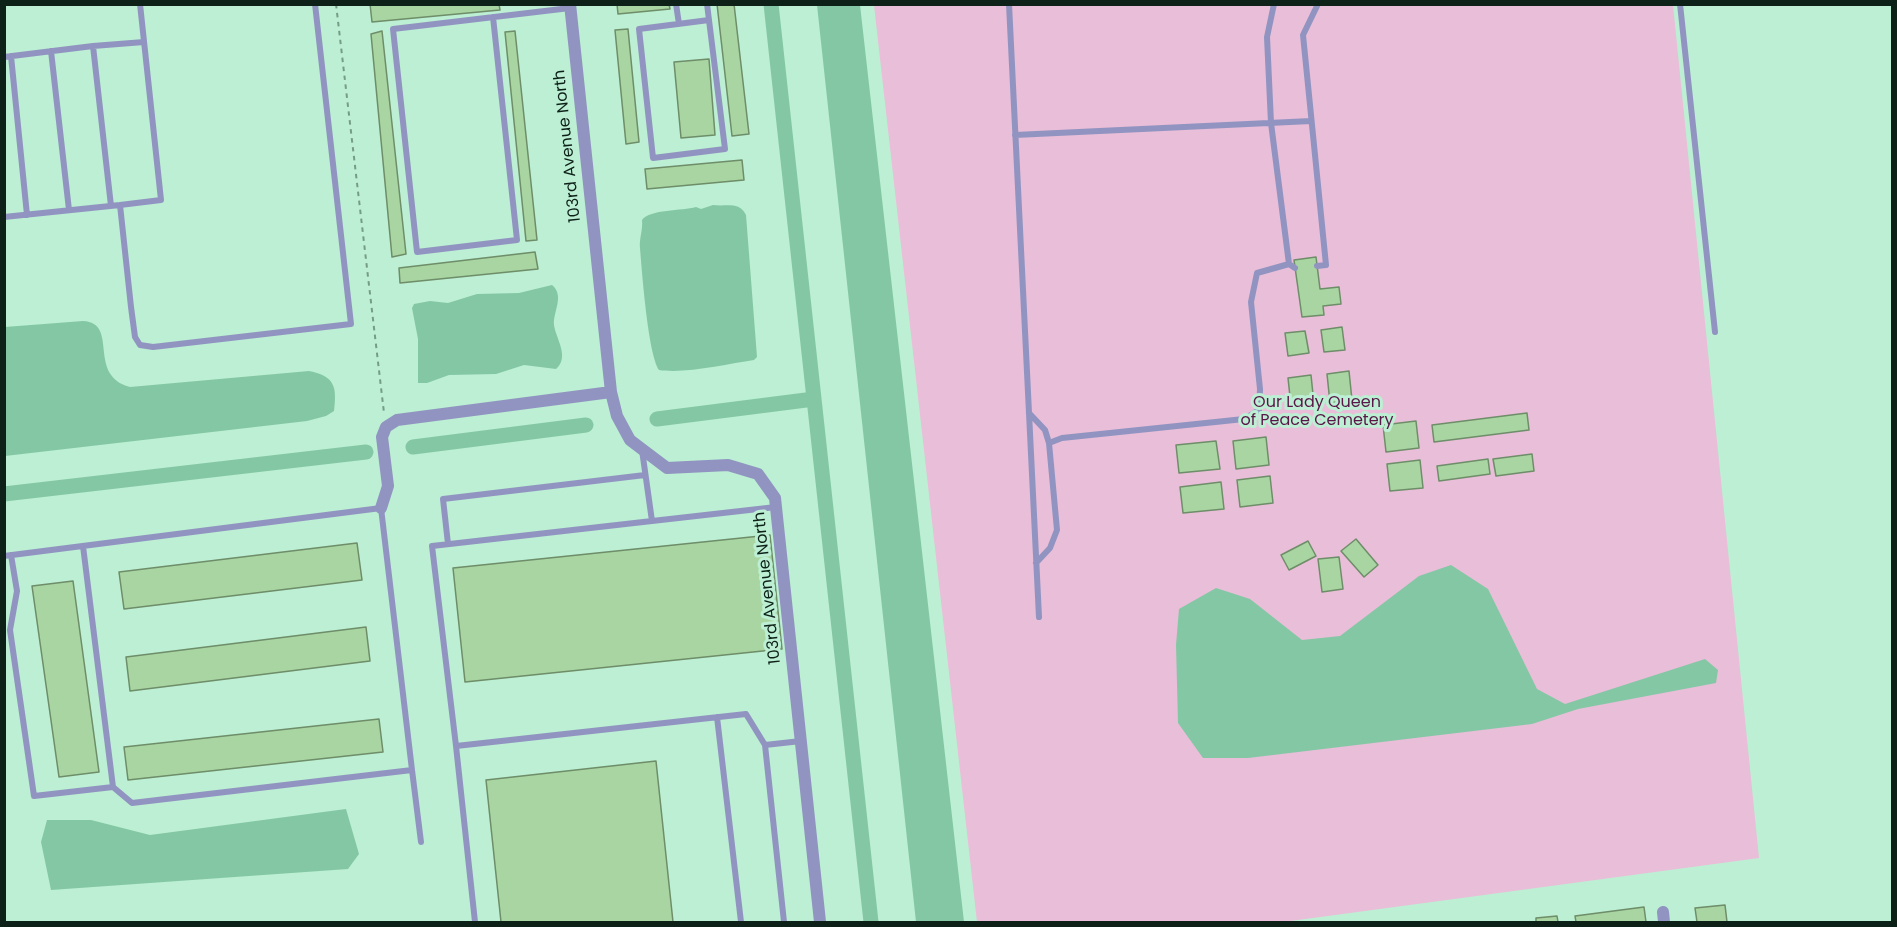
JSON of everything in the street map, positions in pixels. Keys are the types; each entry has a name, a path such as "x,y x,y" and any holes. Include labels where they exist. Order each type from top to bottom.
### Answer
{"street":[{"name":"103rd Avenue North","path":"570,6 611,392 617,416 630,440 667,468 728,465 758,474 775,498 820,922"},
{"path":"381,508 388,486 382,437 386,427 397,420 611,392"}],"lane":[{"path":"4,217 161,200 140,4"},
{"path":"120,205 129,297 135,337 140,345 153,347 351,324 315,4"},
{"path":"676,4 678,24"},
{"path":"707,4 709,20 725,149 652,158 639,29 709,20"},
{"path":"1009,4 1039,617"},
{"path":"1274,4 1267,37 1271,123 1289,264 1295,268"},
{"path":"1317,266 1326,266 1303,35 1318,4"},
{"path":"1680,4 1715,332"},
{"path":"493,17 518,240 417,252 393,29 570,6"},
{"path":"27,215 8,56 144,42"},
{"path":"93,46 111,206"},
{"path":"51,51 69,210"},
{"path":"1015,135 1311,121"},
{"path":"1049,443 1062,438 1244,419 1259,410 1260,389 1251,302 1257,273 1289,264"},
{"path":"1029,412 1045,430 1049,443 1057,530 1050,548 1036,563"},
{"path":"642,449 652,521"},
{"path":"448,544 443,499 645,475"},
{"path":"475,922 432,546 776,507"},
{"path":"113,787 34,796 10,630 16,591 8,555 381,508 421,842"},
{"path":"83,546 113,787 132,803 412,770"},
{"path":"456,746 746,714 765,745 784,922"},
{"path":"717,717 741,922"},
{"path":"765,745 801,741"}],"path":[{"path":"336,4 386,427"}],"green space":[{"name":"Our Lady Queen of Peace Cemetery","path":"874,5 1673,5 1759,858 1283,922 977,922"}],"shaded area":[{"path":"817,5 860,5 964,922 916,922"},
{"path":"713,205 736,206 746,215 757,357 754,360 706,368 681,371 659,370 655,361 646,312 640,245 642,220 646,216 659,212 696,207 701,209"},
{"path":"552,285 558,294 554,325 562,353 562,359 556,369 524,365 496,374 449,375 427,383 418,383 418,339 412,308 414,304 430,301 448,303 477,294 519,293"},
{"path":"83,321 94,324 100,330 109,372 117,381 130,387 309,371 324,376 332,384 335,395 334,411 326,416 307,421 5,456 5,327"},
{"path":"1451,565 1488,589 1537,689 1565,704 1705,659 1718,670 1716,683 1578,709 1532,724 1248,758 1203,758 1178,723 1176,645 1179,609 1216,588 1250,599 1302,640 1340,636 1419,576"},
{"path":"346,809 359,854 348,869 51,890 41,842 47,820 91,820 150,835"}],"building":[{"path":"370,4 499,4 500,10 372,22"},
{"path":"617,4 669,4 670,9 618,14"},
{"path":"717,4 734,4 749,134 732,136"},
{"path":"628,29 639,142 626,144 615,30"},
{"path":"382,31 406,254 392,257 371,34"},
{"path":"515,31 537,240 526,241 505,32"},
{"path":"709,59 715,135 681,138 674,62"},
{"path":"742,160 744,180 647,189 645,169"},
{"path":"535,252 538,269 400,283 399,268"},
{"path":"1316,257 1320,289 1339,287 1341,304 1323,306 1324,315 1302,317 1294,260"},
{"path":"1342,327 1345,350 1324,352 1321,330"},
{"path":"1305,331 1309,353 1288,356 1285,333"},
{"path":"1349,371 1352,400 1330,403 1327,374"},
{"path":"1311,375 1314,404 1291,406 1288,378"},
{"path":"1527,413 1529,430 1434,442 1432,425"},
{"path":"1416,421 1419,448 1386,452 1383,425"},
{"path":"1266,437 1269,465 1236,469 1233,441"},
{"path":"1216,441 1220,469 1179,473 1176,445"},
{"path":"1532,454 1534,471 1496,476 1493,459"},
{"path":"1488,459 1490,474 1439,481 1437,466"},
{"path":"1420,460 1423,488 1390,491 1387,464"},
{"path":"1270,476 1273,503 1240,507 1237,480"},
{"path":"1221,482 1224,509 1183,513 1180,487"},
{"path":"770,535 782,649 465,682 453,568"},
{"path":"1356,539 1378,565 1364,577 1341,551"},
{"path":"1308,541 1316,556 1289,570 1281,555"},
{"path":"357,543 362,580 124,609 119,572"},
{"path":"1339,557 1343,589 1322,592 1318,559"},
{"path":"73,581 99,772 59,777 32,586"},
{"path":"366,627 370,661 130,691 126,657"},
{"path":"379,719 383,752 128,780 124,747"},
{"path":"656,761 673,922 501,922 486,780"},
{"path":"1725,905 1727,922 1697,922 1695,908"},
{"path":"1644,907 1646,922 1576,922 1575,916"},
{"path":"1557,916 1558,922 1536,922 1536,918"}],"waterway":[{"path":"771,4 871,922"},
{"path":"657,419 814,399"},
{"path":"413,447 586,425"},
{"path":"4,494 366,452"}]}
